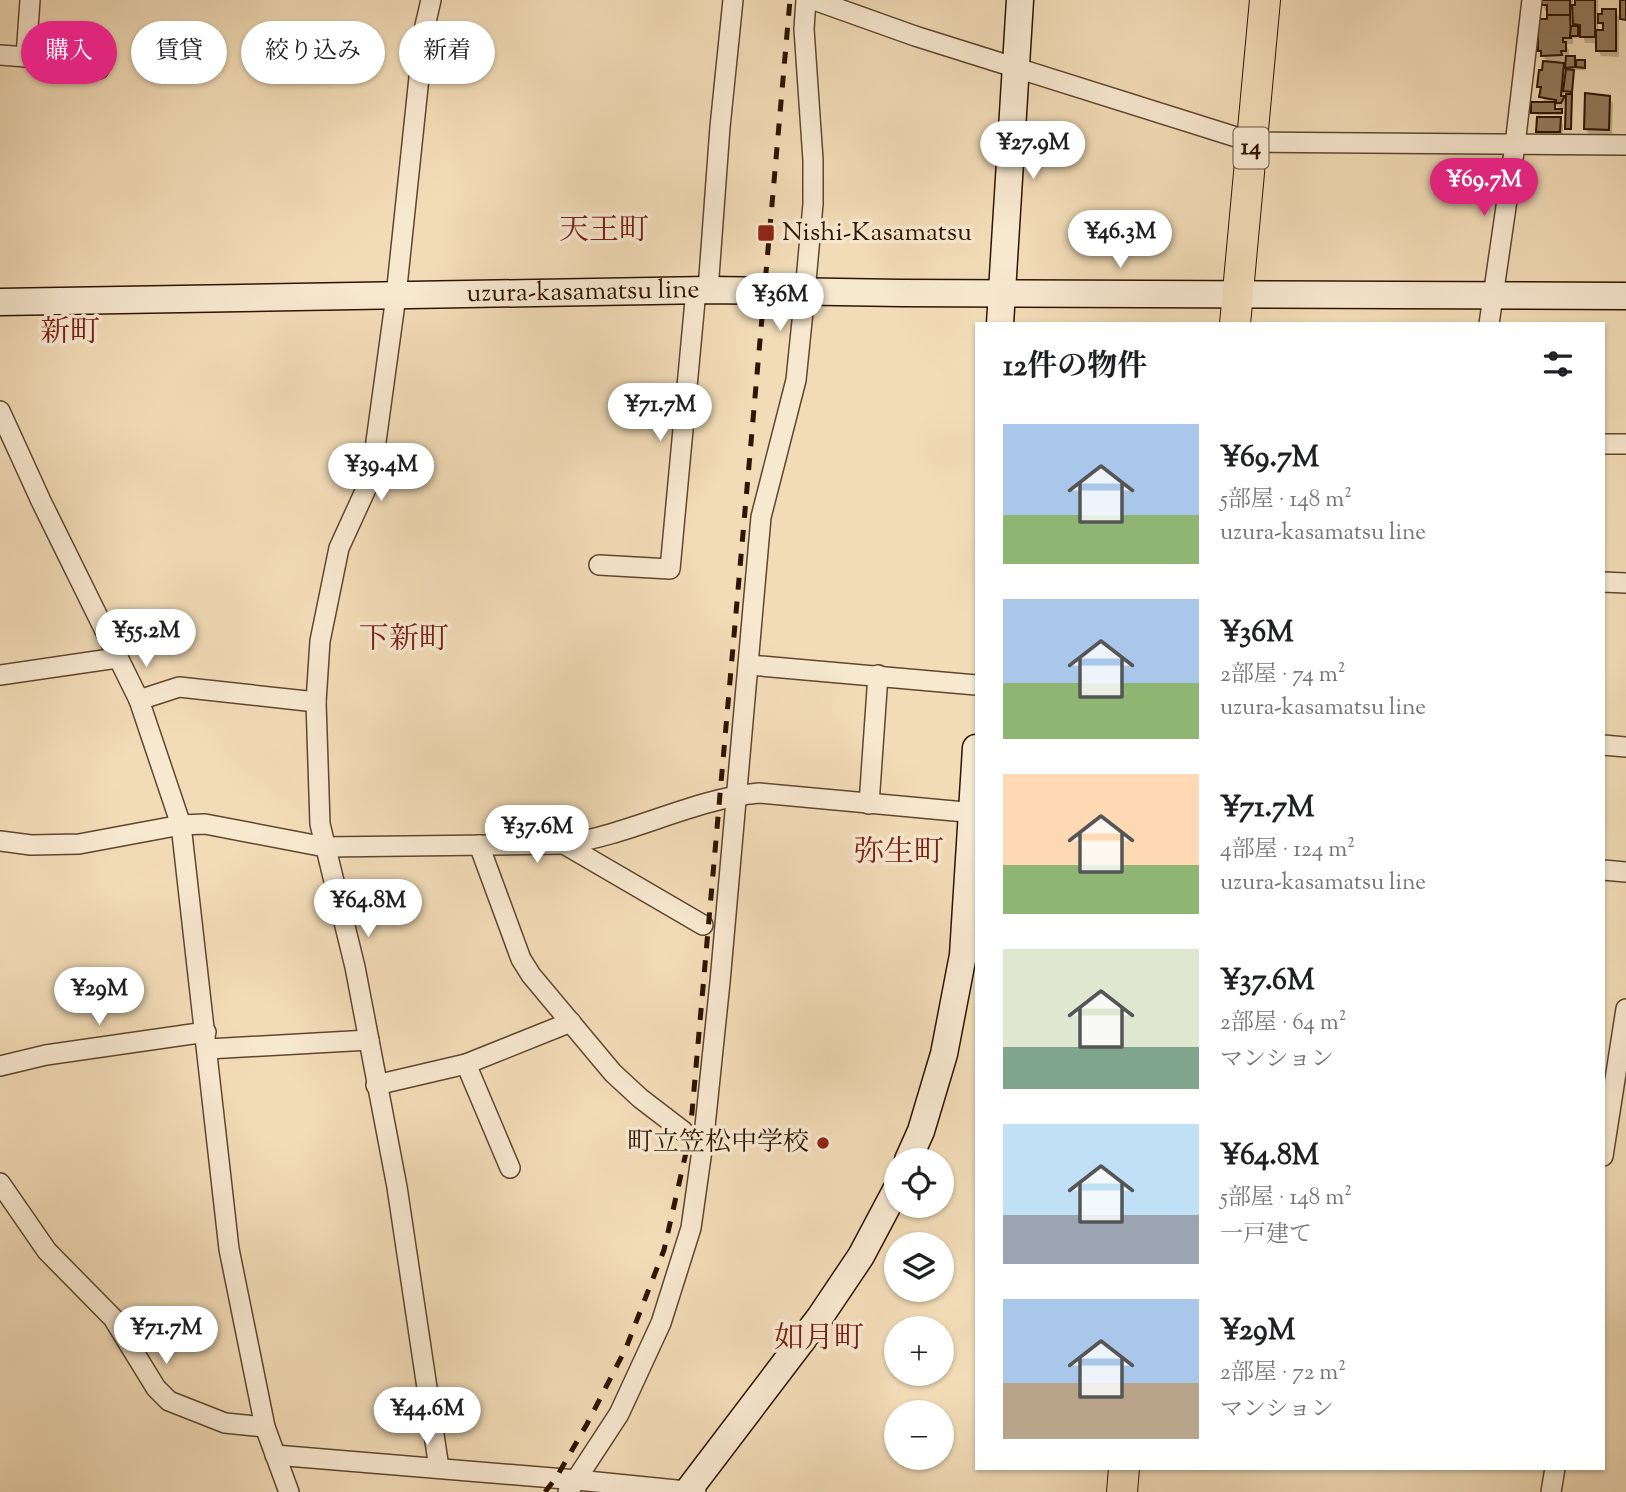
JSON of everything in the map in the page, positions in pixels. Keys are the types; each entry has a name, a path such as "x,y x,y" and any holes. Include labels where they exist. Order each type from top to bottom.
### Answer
{"main road":[{"path":"1000,322 1020,0"},
{"name":"14","path":"1236,310 1265,0"},
{"name":"uzura-kasamatsu line","path":"0,302 702,290 1002,292 1236,310 1492,298 1626,296"},
{"path":"913,1148 944,1054 961,966 975,813"},
{"path":"690,1492 820,1317 861,1256 884,1213"},
{"path":"1122,1492 1125,1470"}],"street":[{"path":"29,21 30,0"},
{"path":"431,0 424,30 396,296 371,478 339,548 320,641 316,702 320,824 355,967 397,1187 439,1468"},
{"path":"599,565 670,569 733,0"},
{"path":"572,1486 619,1414 661,1323 691,1228 704,1136 738,795 761,517 796,380 805,292 813,204 813,160 804,29 806,0"},
{"path":"814,0 915,36 1252,142 1626,145"},
{"path":"1489,322 1515,145 1532,0"},
{"path":"0,55 21,57"},
{"path":"0,411 139,700 181,825 229,1249 265,1427 289,1492"},
{"path":"1605,444 1626,444"},
{"path":"1605,582 1626,583"},
{"path":"0,675 117,658"},
{"path":"749,665 975,685"},
{"path":"869,804 878,675"},
{"path":"139,700 179,687 316,702"},
{"path":"1605,745 1626,747"},
{"path":"0,841 31,845 79,844 181,825 205,824 324,847 564,844 592,841 738,795 759,793 975,813"},
{"path":"564,844 703,925"},
{"path":"479,845 522,959 531,975 613,1073 683,1131"},
{"path":"1605,870 1626,872"},
{"path":"1605,1145 1623,1045 1626,1009"},
{"path":"376,1085 466,1064 571,1022"},
{"path":"0,1066 46,1055 207,1040 369,1040"},
{"path":"466,1064 510,1168"},
{"path":"0,1183 47,1251 113,1318 156,1388 169,1401 225,1423 265,1427"},
{"path":"275,1455 439,1468 572,1486 690,1492"},
{"path":"1551,1492 1555,1470"}],"building":[{"path":"1540,0 1570,0 1570,15 1547,15 1547,5 1540,5"},
{"path":"1575,0 1595,0 1595,37 1580,37 1580,25 1573,24 1572,5 1575,5"},
{"path":"1620,0 1626,0 1626,20 1620,19"},
{"path":"1602,9 1616,9 1616,51 1596,51 1596,30 1603,30 1603,23 1598,23 1598,14 1602,14"},
{"path":"1547,15 1570,15 1571,38 1563,38 1566,51 1561,51 1562,55 1541,56 1541,51 1538,51 1538,19 1547,19"},
{"path":"1571,26 1578,26 1578,36 1570,36"},
{"path":"1566,56 1575,56 1575,67 1565,68"},
{"path":"1576,60 1585,60 1585,68 1576,67"},
{"path":"1543,61 1564,63 1561,96 1565,96 1561,103 1539,97 1541,87 1537,87"},
{"path":"1566,69 1574,70 1572,92 1563,91"},
{"path":"1585,93 1610,96 1609,130 1584,129"},
{"path":"1566,94 1572,94 1571,129 1565,129"},
{"path":"1531,102 1555,102 1555,109 1562,109 1562,113 1531,113"},
{"path":"1537,117 1561,117 1560,132 1536,132"}],"railway":[{"path":"545,1492 587,1424 626,1348 664,1250 690,1135 790,0"}],"place":[{"name":"Nishi-Kasamatsu","path":"766,233"},
{"name":"町立笠松中学校","path":"823,1143"}],"district":[{"name":"天王町","path":"604,231"},
{"name":"新町","path":"70,333"},
{"name":"下新町","path":"404,640"},
{"name":"弥生町","path":"899,853"},
{"name":"如月町","path":"819,1339"}]}
